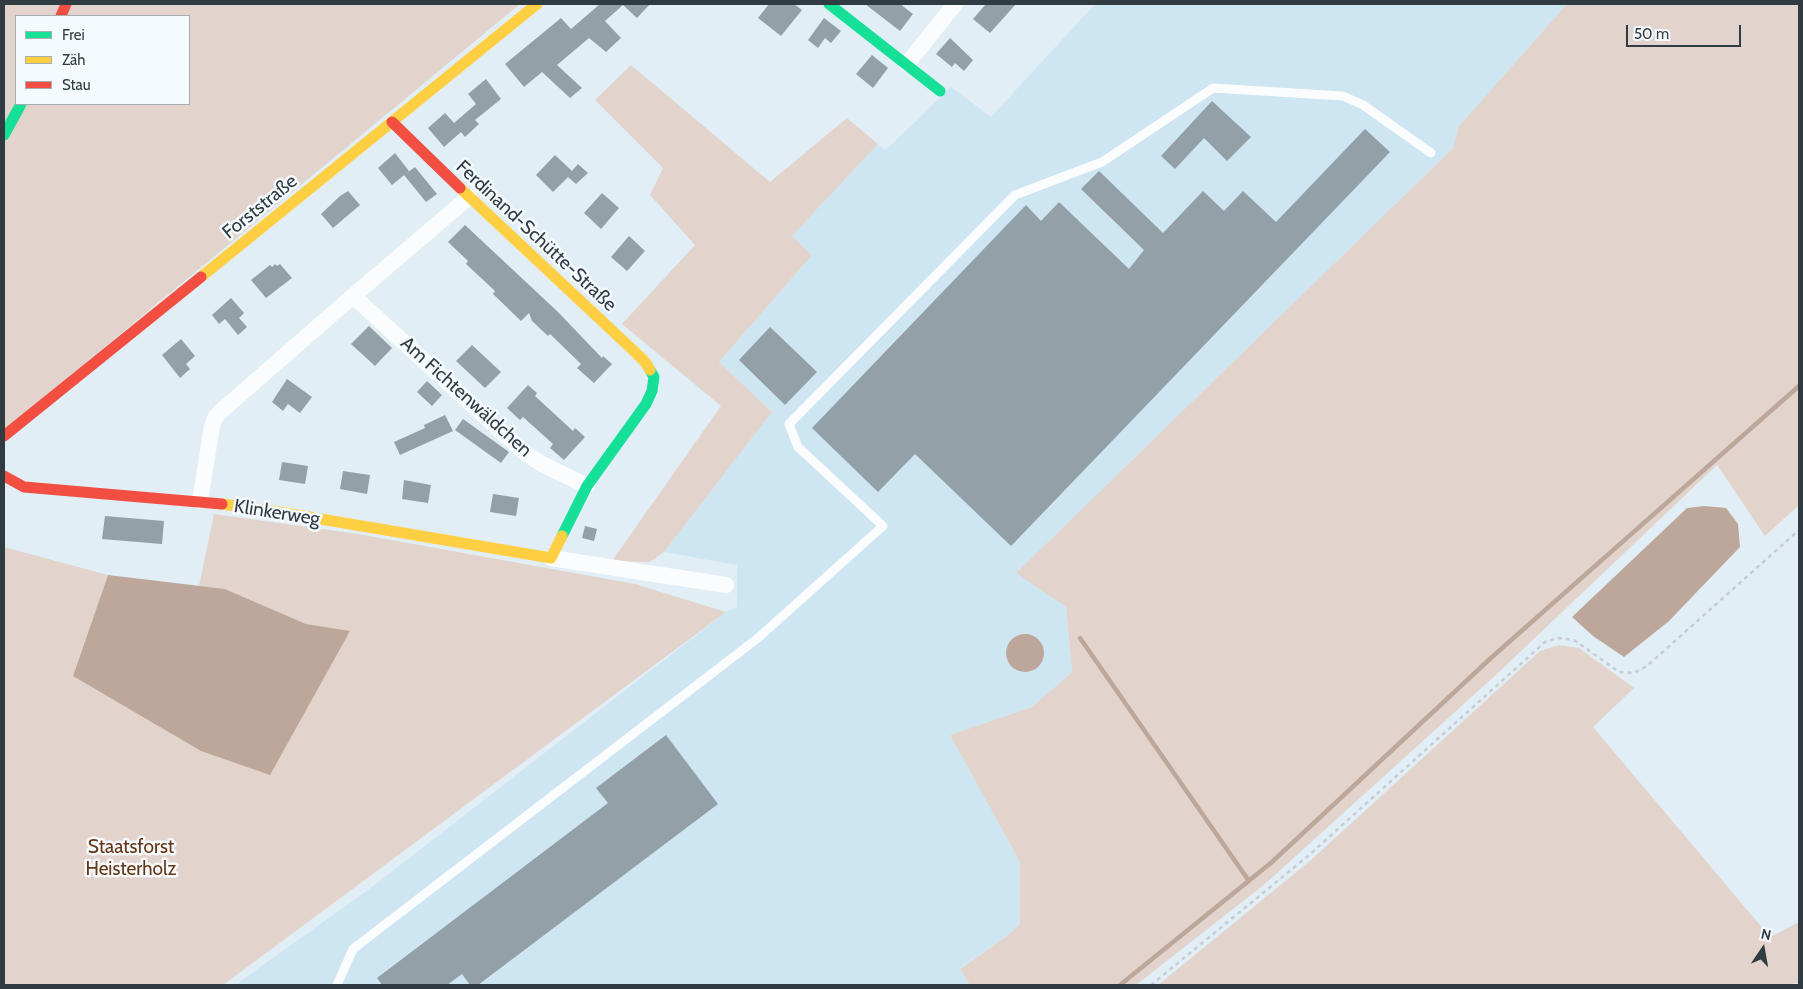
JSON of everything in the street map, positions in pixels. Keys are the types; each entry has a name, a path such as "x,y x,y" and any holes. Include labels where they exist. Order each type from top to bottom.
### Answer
{"street":[{"name":"Forststraße","path":"4,436 537,4"},
{"path":"828,4 940,91"},
{"path":"906,64 955,4"},
{"path":"4,135 20,105"},
{"name":"Ferdinand-Schütte-Straße","path":"392,122 468,197 635,352 646,363 654,377 652,391 646,404 587,486"},
{"path":"200,501 212,426 215,418 468,197"},
{"name":"Am Fichtenwäldchen","path":"353,296 524,452 542,464 587,486"},
{"name":"Klinkerweg","path":"4,476 24,488 200,501 726,585"},
{"path":"551,558 587,486"}],"lane":[{"path":"337,985 354,949 758,638 883,526 798,447 789,424 1015,195 1102,162 1212,88 1344,96 1363,106 1431,153"}],"path":[{"path":"1151,985 1308,856 1545,642 1558,638 1574,640 1618,672 1634,673 1647,666 1799,530"}],"shaded area":[{"path":"1095,4 1567,4 1459,126 1453,148 1016,573 1066,607 1072,672 1032,707 950,735 1020,862 1020,924 1007,936 960,968 970,985 235,985 372,887 726,612 737,607 737,565 664,552 772,412 719,362 812,255 792,236 878,144 886,150 951,87 991,117"},
{"path":"1704,506 1726,508 1738,524 1740,547 1669,621 1624,657 1593,636 1572,617 1687,508"},
{"path":"108,575 225,589 306,624 350,631 270,775 201,751 73,676"},
{"path":"1025,634 1038,640 1044,653 1038,666 1025,672 1012,666 1006,653 1012,640"}],"green space":[{"path":"4,4 520,4 4,430"},
{"path":"1567,4 1799,4 1799,505 1765,536 1717,465 1498,673 1265,884 1136,985 970,985 960,969 1007,936 1020,924 1020,862 950,735 1032,707 1072,672 1066,607 1016,573 1453,148 1459,126"},
{"path":"631,65 770,182 847,118 878,144 792,236 812,255 719,362 772,412 664,552 650,562 612,561 721,406 622,324 695,245 650,195 663,168 595,100"},
{"name":"Staatsforst Heisterholz","path":"214,514 358,534 635,584 726,612 223,985 4,985 4,547 108,575 73,676 350,632 306,624 225,589 199,586"},
{"path":"1559,645 1579,648 1634,688 1593,727 1770,937 1799,922 1799,983 1778,985 1158,985 1311,860 1540,651"}],"building":[{"path":"600,4 650,4 637,18 623,5 605,21 621,38 606,52 589,38 557,65 582,88 570,98 542,72 524,87 505,64 561,18 571,29"},
{"path":"769,4 794,4 802,10 781,36 758,18"},
{"path":"865,4 900,4 913,14 900,31"},
{"path":"986,4 1016,4 990,33 973,19"},
{"path":"824,18 841,31 831,43 825,38 818,48 808,40"},
{"path":"950,38 973,60 964,71 955,63 952,67 936,54"},
{"path":"872,55 888,68 873,88 856,74"},
{"path":"486,79 501,99 475,120 479,124 465,137 461,132 444,147 428,128 445,113 454,123 476,104 468,94"},
{"path":"1212,101 1251,137 1227,161 1204,138 1175,169 1161,156"},
{"path":"1365,129 1390,152 1011,546 915,454 878,492 812,428 1026,205 1041,221 1059,202 1129,269 1144,250 1081,189 1099,171 1163,233 1203,191 1224,211 1243,191 1276,222"},
{"path":"395,153 409,171 392,185 378,168"},
{"path":"555,155 572,171 578,164 588,173 576,184 568,177 553,192 536,175"},
{"path":"415,167 437,194 426,202 404,175"},
{"path":"348,191 360,205 333,228 321,214"},
{"path":"602,193 619,208 601,229 584,213"},
{"path":"465,225 558,312 602,358 603,356 612,364 594,383 577,368 581,364 550,334 548,336 532,321 529,313 521,321 493,294 495,291 466,264 468,261 448,242"},
{"path":"629,236 645,251 627,271 611,257"},
{"path":"275,264 277,266 280,264 292,278 266,298 251,280 270,265 272,267"},
{"path":"231,298 244,313 239,318 247,327 238,335 225,319 219,324 212,315"},
{"path":"369,326 392,348 375,366 351,344"},
{"path":"770,327 817,372 785,405 739,360"},
{"path":"181,339 195,356 186,364 190,369 180,378 162,355"},
{"path":"472,345 501,372 485,388 456,361"},
{"path":"287,379 312,397 300,413 288,404 283,411 272,402"},
{"path":"427,381 442,395 432,406 417,392"},
{"path":"528,385 537,393 535,396 573,431 575,428 585,437 564,460 550,448 553,444 523,417 520,420 507,408"},
{"path":"445,415 453,431 400,455 394,442 425,428 424,425"},
{"path":"463,419 509,452 501,463 455,430"},
{"path":"282,462 308,466 305,484 279,480"},
{"path":"343,471 370,475 367,494 340,489"},
{"path":"404,480 431,485 428,503 402,499"},
{"path":"493,494 519,498 516,516 490,512"},
{"path":"105,516 164,521 162,544 102,539"},
{"path":"585,526 597,529 594,541 582,538"},
{"path":"666,735 718,804 478,985 470,985 462,974 447,985 382,985 377,978 608,803 596,788"}],"waterway":[{"path":"1120,985 1272,862 1492,657 1799,386"},
{"path":"1080,638 1249,881"}],"traffic: fast":[{"path":"829,4 940,91"},
{"path":"4,135 20,105"},
{"path":"562,536 587,486 646,404 652,391 654,377 650,370"}],"traffic: slow":[{"path":"201,277 537,4"},
{"path":"460,188 635,352 650,370"},
{"path":"222,504 551,558 562,536"}],"traffic: jam":[{"path":"61,15 66,4"},
{"path":"392,122 460,188"},
{"path":"4,436 201,277"},
{"path":"4,476 24,487 222,504"}]}
